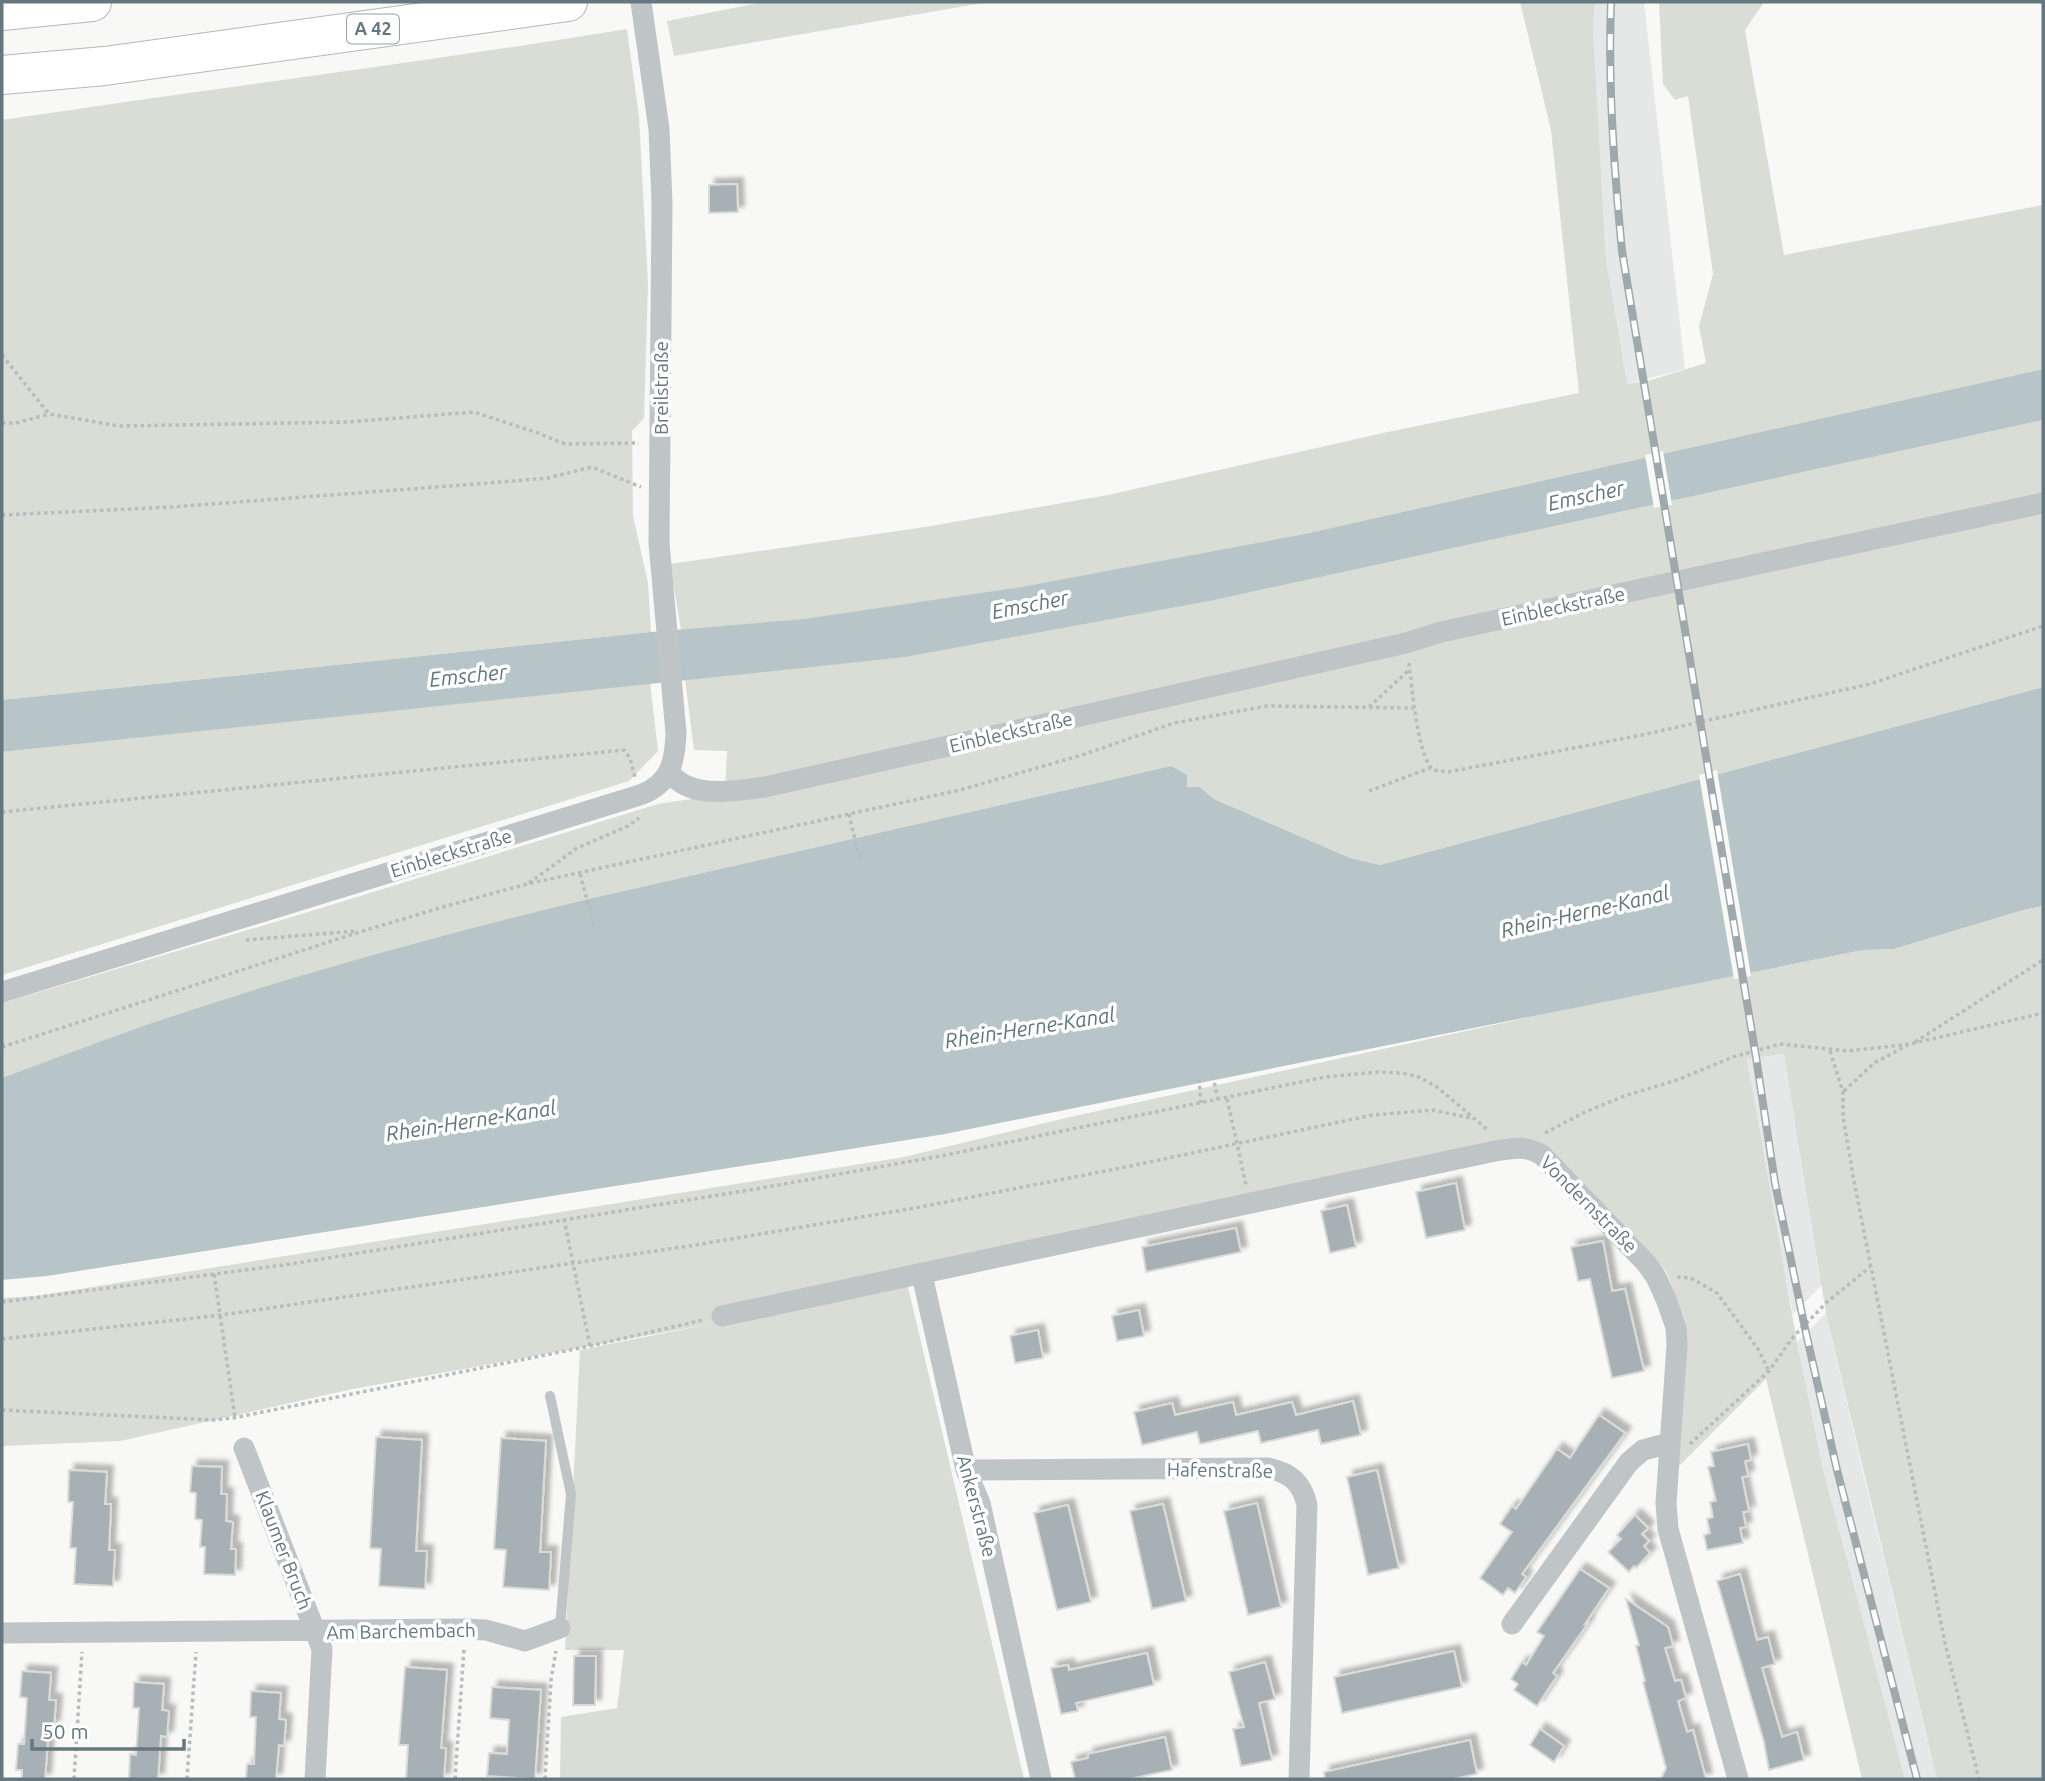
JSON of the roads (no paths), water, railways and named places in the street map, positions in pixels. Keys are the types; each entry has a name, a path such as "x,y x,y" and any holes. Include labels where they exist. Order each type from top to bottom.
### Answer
{"highway":[{"path":"2,11 92,2"},
{"name":"A 42","path":"2,75 106,66 568,2"}],"street":[{"name":"Breilstraße","path":"641,2 659,129 662,203 659,543 676,750 668,773"},
{"name":"Einbleckstraße","path":"2,992 640,795 657,788 668,773 686,786 698,789 765,787 1406,643 1441,632 2043,503"},
{"name":"Vondernstraße","path":"922,1275 1520,1147 1532,1149 1542,1155 1634,1249 1656,1277 1671,1313 1677,1336 1677,1357 1666,1503 1668,1529 1738,1779"},
{"path":"722,1316 922,1275"},
{"name":"Ankerstraße","path":"922,1275 966,1470 980,1503 1041,1779"},
{"name":"Klaumer Bruch","path":"244,1448 322,1648 315,1779"},
{"path":"1512,1624 1629,1462 1643,1450 1669,1453"},
{"name":"Hafenstraße","path":"966,1470 1268,1468 1280,1470 1297,1481 1307,1505 1299,1779"},
{"name":"Am Barchembach","path":"2,1633 466,1629 485,1630 525,1641 560,1628"}],"lane":[{"path":"550,1395 571,1494 560,1628"}],"water":[{"name":"Emscher","path":"2043,369 2043,420 1210,601 906,657 2,752 2,700 651,632 804,619 1021,587 1305,534"},
{"name":"Rhein-Herne-Kanal","path":"2043,687 2043,906 1894,949 1863,950 945,1134 47,1276 2,1280 2,1078 159,1021 330,967 580,901 1171,766 1187,775 1187,787 1200,787 1214,799 1350,858 1380,865"}],"railway":[{"path":"1611,2 1612,127 1622,251 1775,1183 1837,1470 1917,1779"}]}
